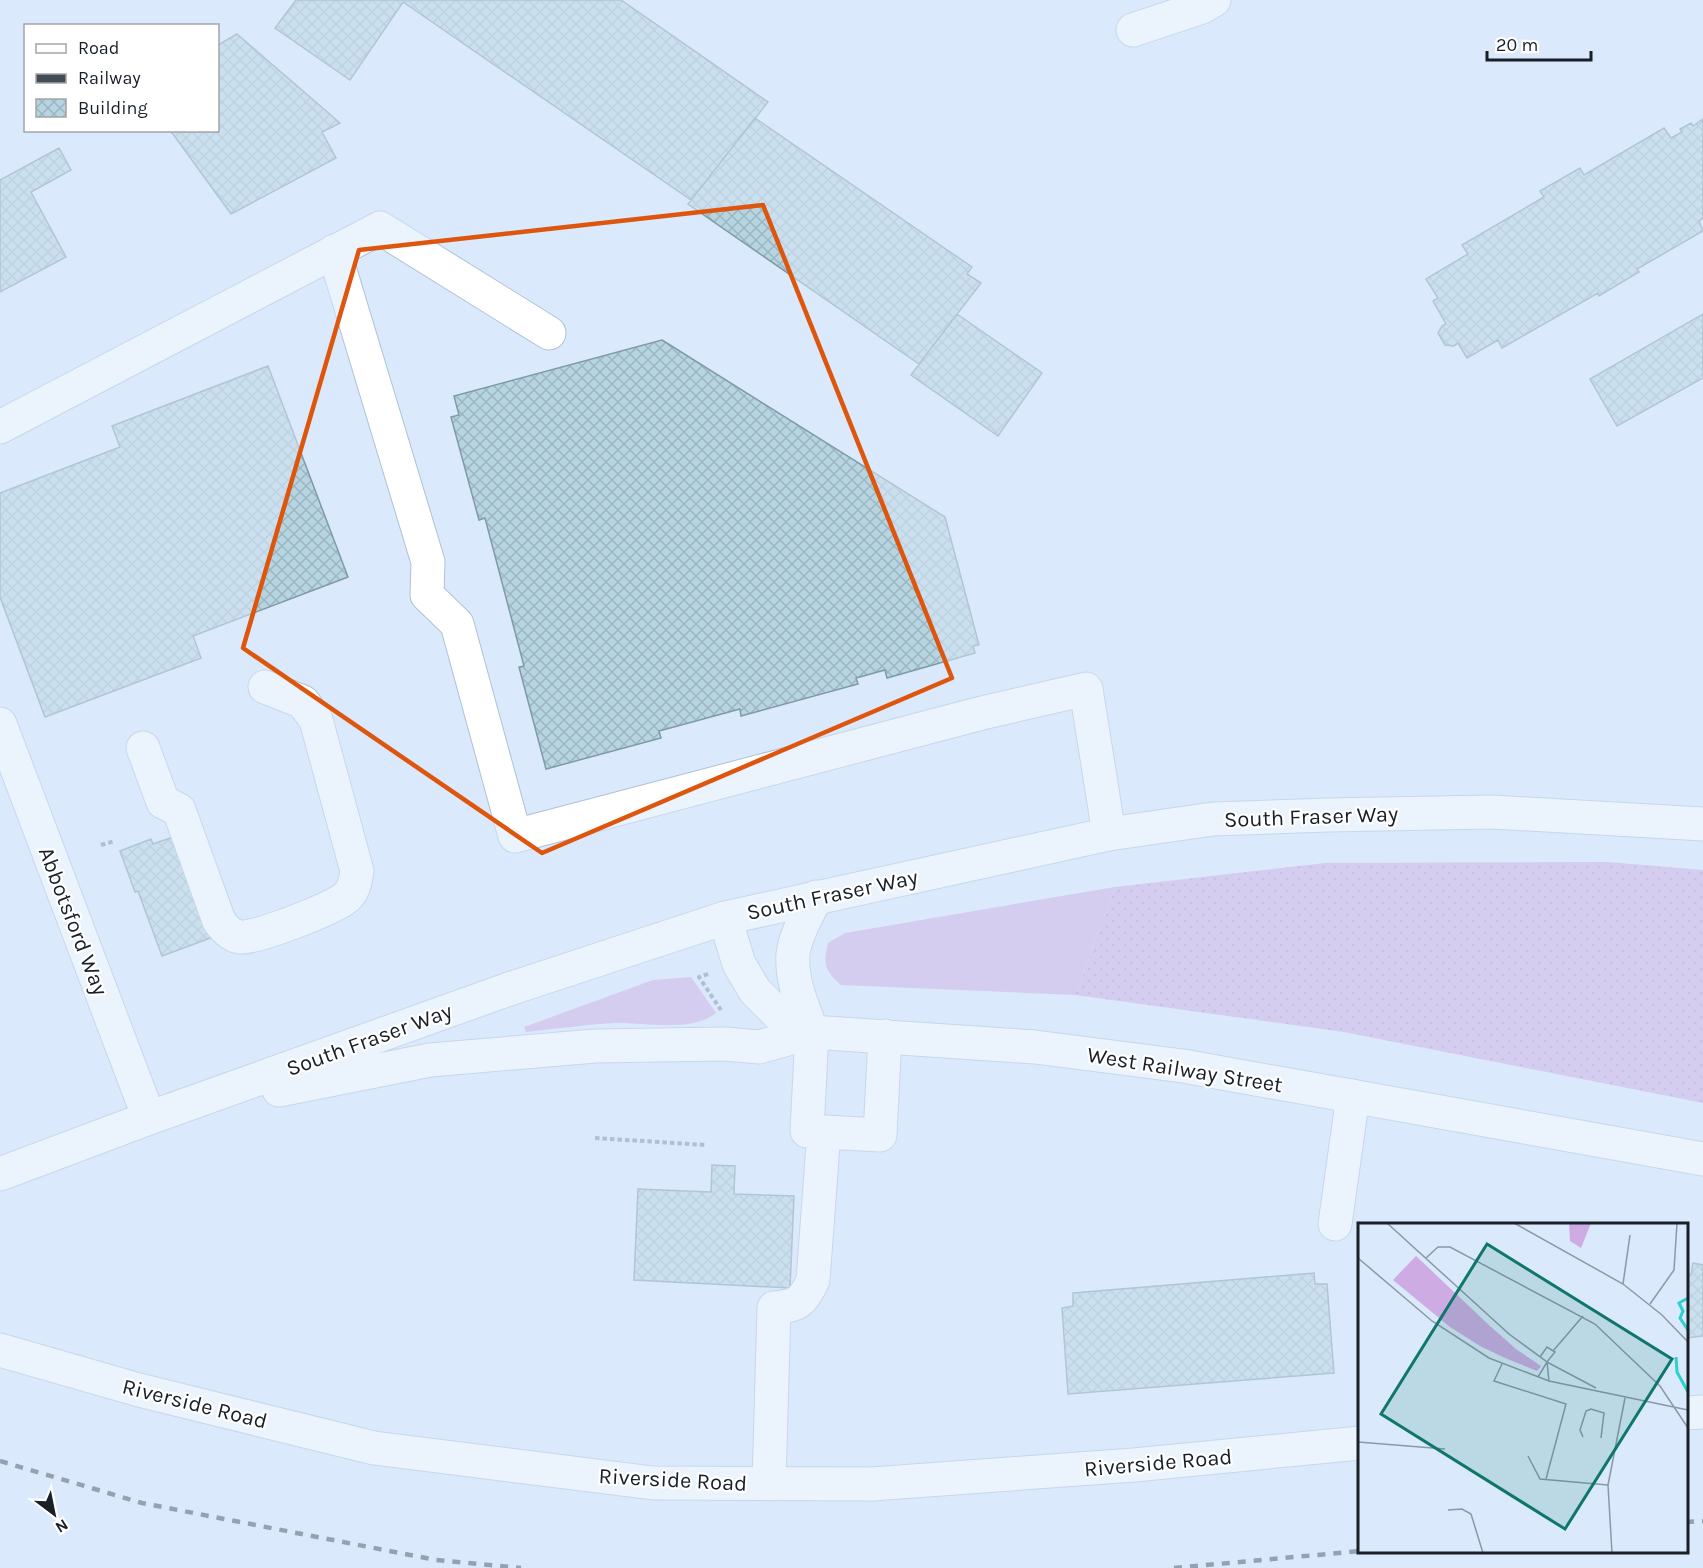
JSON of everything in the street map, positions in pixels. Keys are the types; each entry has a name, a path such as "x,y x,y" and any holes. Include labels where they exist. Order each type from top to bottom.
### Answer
{"street":[{"path":"1133,30 1202,7 1214,0"},
{"path":"0,427 380,228 549,333"},
{"path":"334,251 428,562 427,595 457,624 515,836 982,713 1086,689 1109,834"},
{"path":"143,748 163,802 179,810 219,921 225,930 238,937 252,937 333,906 345,898 355,886 357,871 316,720 303,702 266,687"},
{"name":"Abbotsford Way","path":"0,724 148,1118"},
{"name":"South Fraser Way","path":"0,1174 148,1118 509,988 725,918 1109,834 1213,819 1492,812 1703,824"},
{"path":"769,1484 774,1308 793,1306 799,1302 805,1297 813,1280 815,1131 812,1032 797,993 794,954 800,933 816,897"},
{"name":"West Railway Street","path":"725,918 739,964 755,991 779,1015 812,1032 1035,1047 1183,1066 1703,1159"},
{"path":"148,1118 342,1076 430,1060 595,1046 725,1044 759,1047 812,1032"},
{"path":"815,1131 880,1135 885,1036"},
{"path":"1335,1224 1353,1096"},
{"name":"Riverside Road","path":"0,1350 139,1390 374,1448 653,1483 872,1484 1134,1465 1358,1443"},
{"path":"1688,1413 1703,1412"}],"path":[{"path":"101,845 115,841"},
{"path":"595,1138 706,1145"}],"highlighted area":[{"path":"763,205 952,678 542,853 243,648 359,250"}],"shaded area":[{"path":"1608,862 1703,870 1703,1103 1344,1032 1075,995 1115,887 1325,863"},
{"path":"1115,887 1075,995 841,985 826,966 828,943 845,933"},
{"path":"691,977 716,1013 694,1023 666,1025 613,1023 526,1032 524,1027 653,980"}],"building":[{"path":"296,0 621,0 768,102 691,200 403,2 350,80 275,28"},
{"path":"237,34 340,123 322,132 336,158 231,214 171,132 219,132 219,44"},
{"path":"755,118 972,267 967,274 981,283 919,364 688,204"},
{"path":"1703,119 1703,218 1699,221 1703,231 1637,269 1639,272 1599,296 1598,293 1502,348 1498,340 1467,358 1458,343 1454,346 1445,345 1438,333 1446,324 1433,301 1438,298 1426,279 1468,254 1462,245 1544,197 1540,191 1580,168 1584,175 1664,128 1671,138 1682,132 1680,129 1691,123 1693,126"},
{"path":"59,148 71,170 31,192 66,257 0,292 0,180"},
{"path":"957,314 1042,373 998,436 911,375"},
{"path":"1703,314 1703,378 1617,426 1590,379"},
{"path":"662,340 945,517 979,645 973,646 975,653 887,678 885,670 856,678 858,684 741,716 740,709 659,731 661,738 546,769 519,667 524,666 485,518 479,520 451,417 459,415 454,396"},
{"path":"268,366 348,577 193,636 201,658 45,717 0,597 0,493 120,447 112,426"},
{"path":"176,836 213,937 162,956 138,891 135,892 120,851 151,839 153,844"},
{"path":"712,1165 735,1166 734,1194 794,1196 790,1288 634,1280 638,1189 711,1192"},
{"path":"1693,1263 1703,1265 1703,1336 1688,1338 1688,1274 1691,1275"},
{"path":"1314,1273 1315,1284 1327,1284 1334,1373 1068,1394 1062,1308 1073,1306 1073,1293"}],"railway":[{"path":"0,1461 142,1503 436,1560 521,1568"},
{"path":"1688,1522 1703,1521"},
{"path":"1174,1568 1358,1551"}]}
